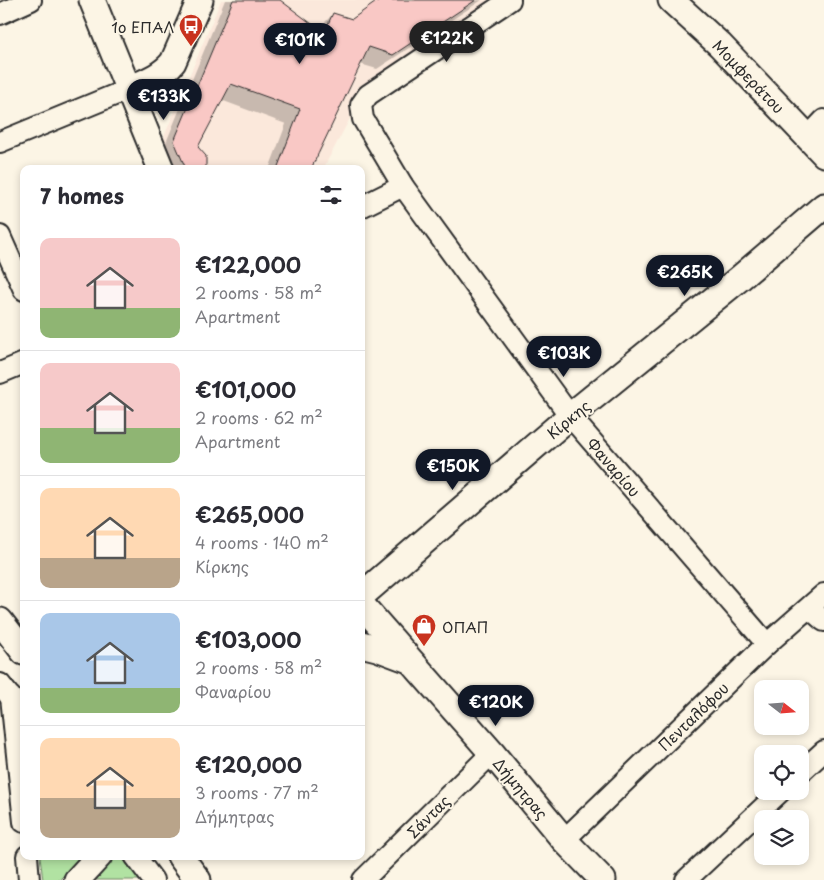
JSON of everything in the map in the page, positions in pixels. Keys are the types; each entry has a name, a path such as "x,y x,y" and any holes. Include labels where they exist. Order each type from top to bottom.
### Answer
{"street":[{"path":"0,14 31,0"},
{"path":"92,0 160,165"},
{"path":"0,142 129,90 168,69 173,62 200,0"},
{"name":"Φαναρίου","path":"510,0 368,94 361,105 364,119 403,186 570,416 766,644"},
{"name":"Μομφεράτου","path":"671,0 819,137"},
{"path":"365,205 403,186"},
{"name":"Κίρκης","path":"365,593 570,416 740,278 824,206"},
{"path":"0,236 20,281"},
{"path":"0,373 20,365"},
{"name":"Πενταλόφου","path":"564,840 766,644 817,614 824,594"},
{"name":"Δήμητρας","path":"365,609 492,753 564,840 603,880"},
{"path":"0,621 20,647"},
{"path":"365,645 411,661"},
{"path":"6,691 20,709"},
{"path":"6,691 20,796"},
{"path":"809,765 824,751"},
{"name":"Σάντας","path":"363,880 492,753"},
{"path":"686,880 771,800"},
{"path":"27,860 29,880"},
{"path":"77,880 95,860"},
{"path":"138,860 153,880"},
{"path":"183,860 198,880"}],"shaded area":[{"path":"221,0 492,0 371,79 325,165 173,165 163,139"}],"green space":[{"path":"40,860 79,860 59,880 43,880"},
{"path":"106,860 124,860 140,880 89,880"}],"building":[{"path":"233,0 280,0 324,33 333,13 352,19 379,0 476,0 393,55 369,47 313,165 279,165 300,109 231,84 198,147 206,156 206,165 184,165 174,141"}],"place":[{"name":"1ο ΕΠΑΛ","path":"191,47"},
{"name":"ΟΠΑΠ","path":"424,647"}]}
